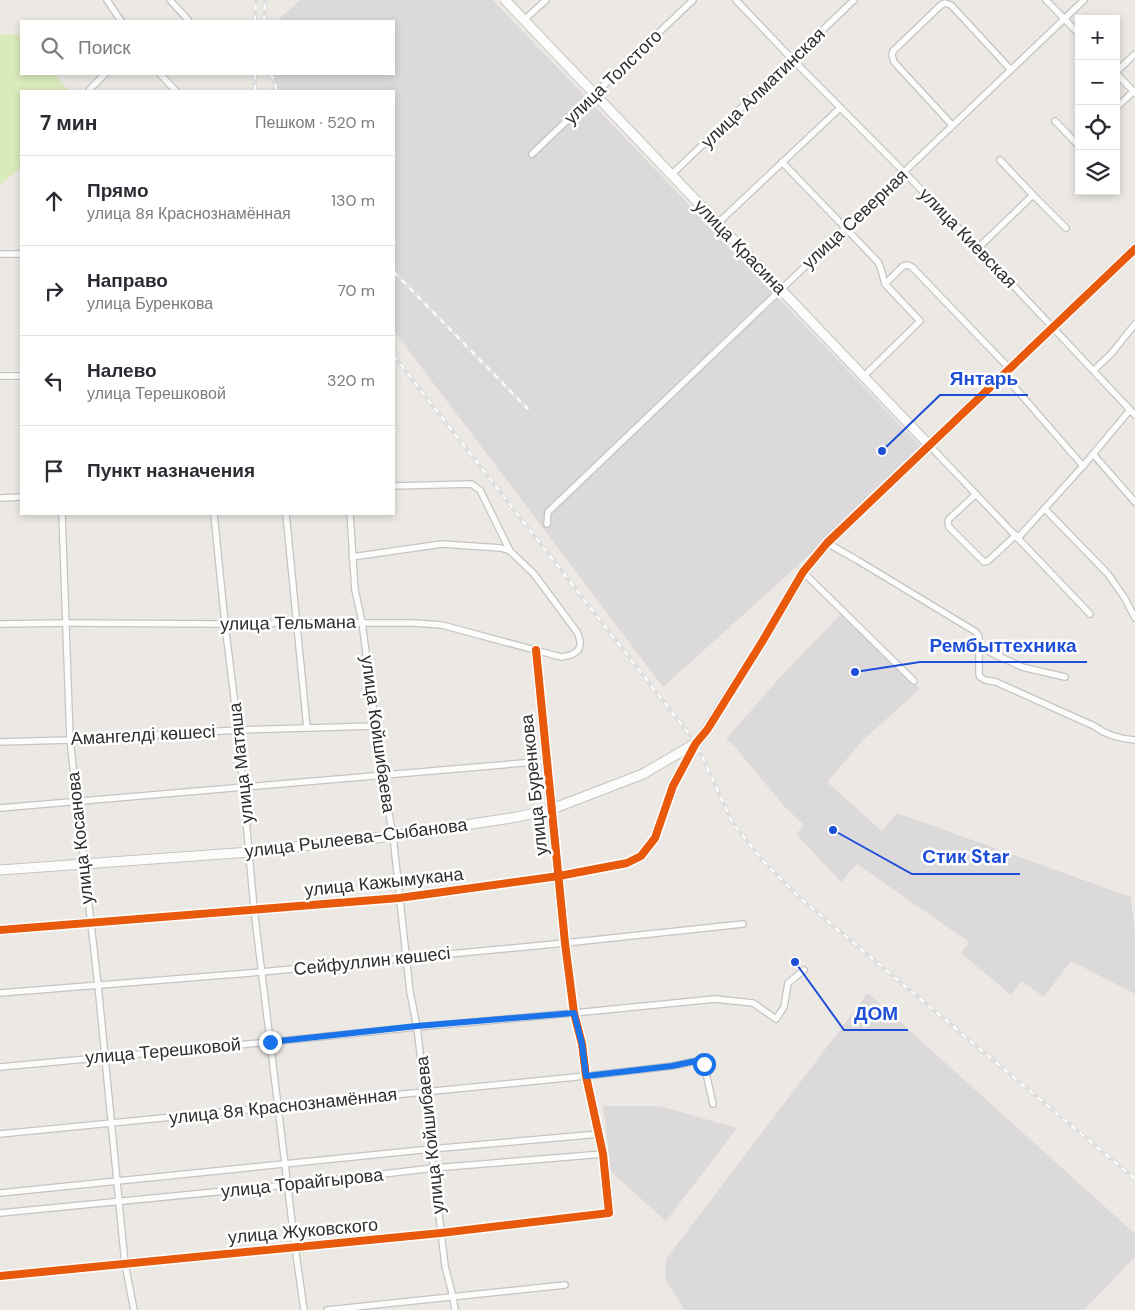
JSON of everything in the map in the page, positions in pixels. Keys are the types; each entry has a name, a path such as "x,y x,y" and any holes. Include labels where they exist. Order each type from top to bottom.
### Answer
{"street":[{"path":"107,0 120,20"},
{"path":"170,0 188,20"},
{"name":"улица Красина","path":"505,0 1090,614"},
{"path":"524,20 546,0"},
{"name":"улица Толстого","path":"532,154 693,0"},
{"name":"улица Киевская","path":"736,0 978,248 1133,412"},
{"name":"улица Алматинская","path":"671,175 854,0"},
{"path":"1046,0 1075,30"},
{"name":"улица Северная","path":"547,524 548,512 1084,0"},
{"path":"952,125 894,62 893,51 913,31 941,6 945,3 949,4 1011,70"},
{"path":"1120,69 1135,54"},
{"path":"90,90 104,75"},
{"path":"161,75 175,90"},
{"path":"1119,105 1134,92 1120,77"},
{"path":"718,223 840,108"},
{"path":"1055,121 1075,141"},
{"path":"1000,160 1066,228"},
{"path":"782,162 878,262 882,269 885,284 920,321 864,376"},
{"path":"978,248 1033,195"},
{"path":"696,743 707,730 803,572 827,543 1135,249"},
{"path":"0,254 20,254"},
{"path":"885,284 903,266 908,265 912,267 1007,372 1083,466"},
{"path":"1094,370 1111,354 1135,324"},
{"path":"0,376 20,376"},
{"path":"976,494 948,522 949,527 984,562 988,561 1017,536 1045,509 1133,412"},
{"path":"1093,454 1135,502"},
{"path":"395,486 471,484 480,490 510,551"},
{"path":"0,498 20,498"},
{"path":"1045,509 1108,574 1124,597 1135,618"},
{"name":"улица Косанова","path":"62,515 70,740 98,985 125,1264 134,1310"},
{"name":"улица Матяша","path":"214,515 238,730 261,972 304,1310"},
{"path":"286,515 307,728"},
{"name":"улица Койшибаева","path":"350,515 355,590 362,622 382,775 393,836 410,992 417,1026 445,1266 454,1298 455,1310"},
{"path":"827,543 976,632 979,647 980,677 996,682 1094,726 1103,732 1135,740"},
{"path":"352,557 442,544 501,548 510,551"},
{"name":"улица Тельмана","path":"0,624 414,623 442,625 561,657 572,656 579,649 581,639 578,632 534,574 510,551"},
{"path":"803,572 914,682"},
{"path":"979,647 1022,667 1065,677"},
{"name":"улица Буренкова","path":"536,650 565,943 574,1013 582,1044 586,1076 603,1154 609,1213"},
{"name":"Амангелді көшесі","path":"0,742 70,740 238,730 376,726"},
{"name":"улица Рылеева-Сыбанова","path":"0,870 250,852 393,836 517,817 552,809 642,774 696,743"},
{"name":"улица Кажымукана","path":"0,930 399,898 558,876 627,863 641,856 655,838 673,786 696,743"},
{"path":"0,808 547,761"},
{"name":"Сейфуллин көшесі","path":"0,993 261,972 743,924"},
{"name":"улица Терешковой","path":"0,1067 715,999 753,1003 776,1019 784,1006 788,982 804,970"},
{"name":"улица 8я Краснознамённая","path":"0,1134 586,1076 672,1066 696,1061 704,1064 714,1104"},
{"name":"улица Торайгырова","path":"0,1193 431,1149 599,1134"},
{"name":"улица Торайгырова","path":"0,1213 119,1203 434,1168 603,1154"},
{"name":"улица Жуковского","path":"0,1276 441,1233 609,1213"},
{"path":"328,1310 565,1285"}],"shaded area":[{"path":"300,0 493,0 925,451 663,687 395,332 395,90 273,90 274,75 395,75 395,20 278,20"},
{"path":"842,613 920,689 863,740 827,782 882,831 897,813 1131,897 1135,934 1135,994 1071,961 1044,997 1022,981 1011,995 961,953 969,942 857,864 841,882 796,834 804,825 783,805 736,748 726,739 783,674"},
{"path":"868,993 1135,1234 1135,1257 1084,1310 685,1310 665,1279 666,1259"},
{"path":"603,1106 659,1106 737,1128 666,1221 611,1172"}],"green space":[{"path":"0,35 20,35 20,75 55,75 68,90 20,90 20,168 0,185"}],"railway":[{"path":"255,20 256,0"},
{"path":"264,20 265,0"},
{"path":"255,75 255,90"},
{"path":"271,75 277,90"},
{"path":"395,273 528,409"},
{"path":"395,357 696,743 732,822 763,861 800,898 1135,1179"}],"cycle path":[{"path":"0,930 399,898 559,876 627,863 641,856 655,838 673,786 696,743 707,730 803,572 827,543 1135,249"},
{"path":"0,1276 441,1233 609,1213 603,1154 586,1076 582,1044 574,1013 565,943 536,650"}],"place":[{"name":"Янтарь","path":"882,451"},
{"name":"Рембыттехника","path":"855,672"},
{"name":"Стик Star","path":"833,830"},
{"name":"ДОМ","path":"795,962"}],"route":[{"path":"270,1042 417,1026 574,1013 582,1044 586,1076 672,1066 696,1061 704,1064"}]}
